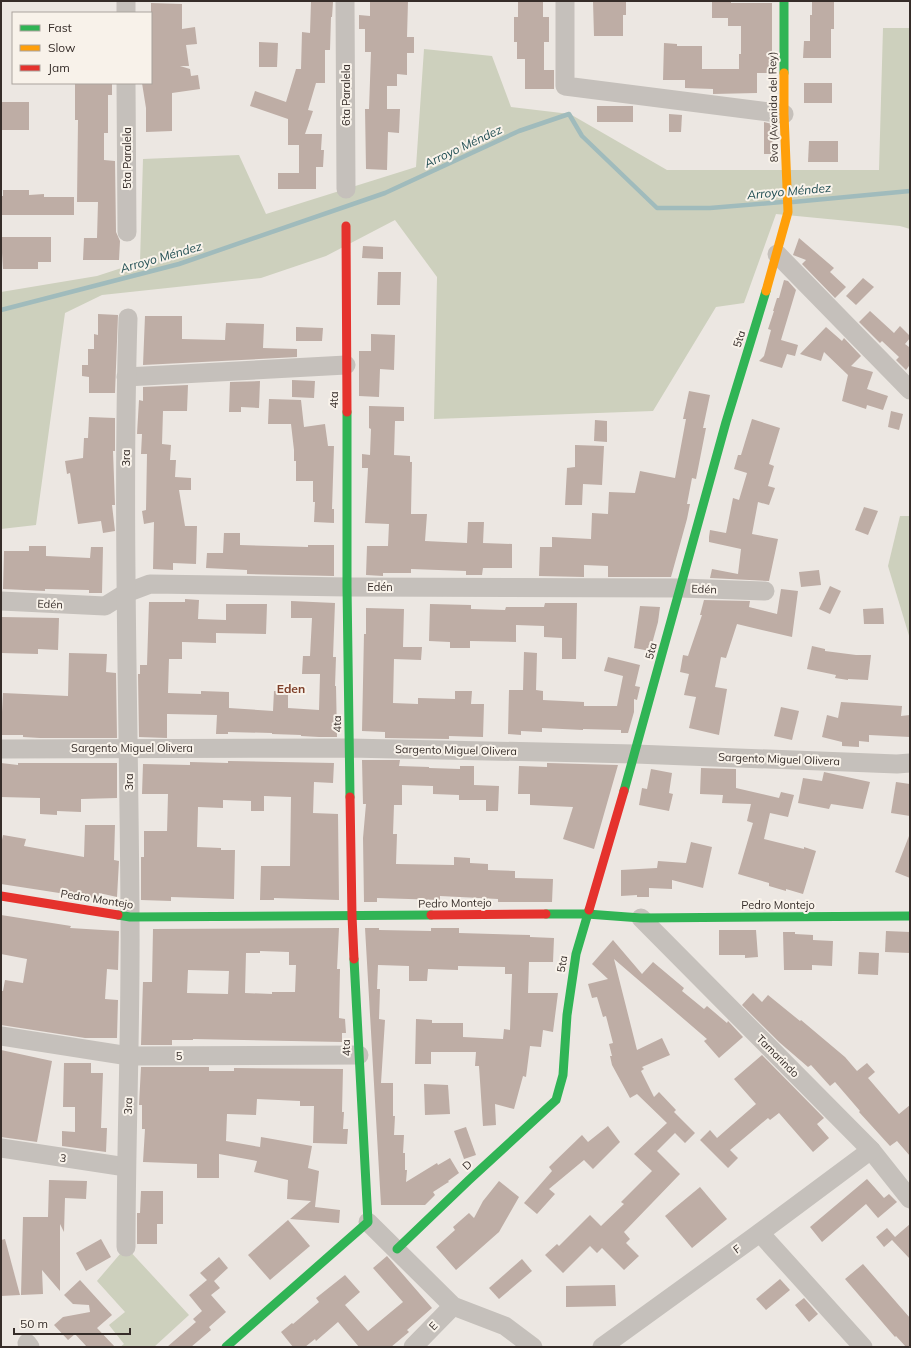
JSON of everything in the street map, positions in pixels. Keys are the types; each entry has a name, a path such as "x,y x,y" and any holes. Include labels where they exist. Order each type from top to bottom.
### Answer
{"street":[{"path":"126,1 126,12"},
{"name":"6ta Paralela","path":"346,1 346,189"},
{"path":"565,1 565,86 784,114"},
{"name":"8va (Avenida del Rey)","path":"784,1 784,114 788,212"},
{"name":"5ta Paralela","path":"126,84 127,232"},
{"name":"5ta","path":"556,1100 562,1075 567,1015 576,954 635,754 726,422 777,254 788,212"},
{"name":"4ta","path":"346,226 347,587 352,916 368,1222"},
{"path":"777,254 910,390"},
{"name":"3ra","path":"126,1247 130,917 126,593 126,377 128,318"},
{"path":"126,377 346,365"},
{"name":"Edén","path":"1,601 105,606 126,593 150,584 347,587 681,588 765,591"},
{"name":"Sargento Miguel Olivera","path":"1,749 349,748 635,754 897,764 910,763"},
{"name":"Pedro Montejo","path":"1,896 130,917 587,914 641,918 910,916"},
{"name":"Tamarindo","path":"641,918 871,1150 910,1199"},
{"name":"5","path":"1,1036 129,1056 359,1055"},
{"name":"D","path":"397,1249 556,1100"},
{"name":"3","path":"1,1148 126,1167"},
{"name":"F","path":"602,1347 760,1233 871,1150"},
{"path":"226,1347 368,1222 453,1306 505,1326 533,1347"},
{"path":"760,1233 863,1347"},
{"name":"E","path":"412,1347 453,1306"}],"green space":[{"path":"883,28 910,28 910,229 900,226 776,214 744,303 716,307 653,411 434,419 437,277 395,220 326,256 261,278 102,295 65,313 36,525 1,529 1,292 97,276 140,262 143,159 239,155 266,214 416,167 424,49 492,56 511,107 570,114 667,170 879,170"},
{"path":"900,516 910,516 910,639 888,566"},
{"path":"126,1247 189,1315 154,1347 120,1347 124,1344 109,1325 125,1312 97,1281"}],"building":[{"path":"370,1 408,1 407,37 414,37 414,53 407,53 407,75 397,74 397,86 387,86 387,109 400,109 399,133 388,132 387,170 366,169 365,109 369,109 371,52 365,52 365,29 359,29 359,15 370,16"},
{"path":"518,1 543,1 543,17 549,17 549,42 544,42 544,70 554,70 554,89 525,89 525,59 517,59 517,42 514,42 514,17 518,17"},
{"path":"593,1 626,1 626,15 623,15 623,36 594,36"},
{"path":"712,1 731,1 731,3 772,3 772,73 757,73 757,93 713,94 713,89 685,88 685,80 663,80 664,43 677,44 677,46 702,46 702,69 739,69 739,54 741,54 741,26 728,26 728,18 712,18"},
{"path":"812,1 834,1 834,29 831,29 831,58 803,58 804,41 810,41 810,15 812,15"},
{"path":"311,2 333,2 330,50 325,50 325,83 316,83 308,110 313,111 305,134 322,134 321,150 324,150 323,167 316,167 316,189 278,189 278,173 299,173 299,145 288,145 288,119 250,106 255,91 286,102 296,69 301,69 302,32 310,33"},
{"path":"151,3 182,4 182,29 195,27 197,44 186,45 189,66 180,66 190,69 191,76 198,75 200,89 172,93 172,131 146,132 146,108 142,84 152,84"},
{"path":"259,42 278,43 277,67 259,67"},
{"path":"804,83 832,83 832,103 804,103"},
{"path":"75,84 112,84 112,95 108,95 108,133 104,133 104,160 115,161 116,232 120,241 119,260 83,260 84,238 97,238 98,202 77,202 78,120 75,120"},
{"path":"1,102 29,102 29,130 1,130"},
{"path":"597,106 633,106 633,122 597,122"},
{"path":"669,114 682,115 681,132 669,132"},
{"path":"764,122 772,124 773,154 764,154"},
{"path":"809,141 838,141 838,162 808,162"},
{"path":"3,190 29,190 29,195 44,194 44,197 74,197 74,215 1,215 1,196 3,196"},
{"path":"1,237 51,237 51,262 38,262 38,269 3,269"},
{"path":"799,238 834,268 830,272 846,287 835,298 802,264 806,260 793,255"},
{"path":"363,246 383,247 383,259 362,258"},
{"path":"378,272 401,272 400,305 377,305"},
{"path":"863,278 874,287 856,305 846,296"},
{"path":"784,280 788,281 796,290 781,340 798,345 795,356 787,354 782,368 759,361 764,356 771,330 768,329"},
{"path":"870,311 894,333 900,326 910,336 905,344 909,347 910,346 910,367 909,366 906,370 896,360 899,357 882,341 880,343 859,322"},
{"path":"98,314 118,315 115,393 89,393 89,377 82,376 82,365 88,365 88,349 94,349 94,334 98,335"},
{"path":"145,316 182,316 182,339 225,340 226,323 264,324 263,348 297,349 297,357 143,365"},
{"path":"296,327 323,328 322,341 296,341"},
{"path":"826,327 842,341 844,338 861,356 851,366 873,372 867,389 888,396 883,410 867,405 866,409 842,401 848,375 824,352 821,361 800,354"},
{"path":"371,334 395,335 394,370 380,369 379,397 359,396 359,351 371,351"},
{"path":"292,380 315,381 314,398 292,397"},
{"path":"260,381 259,408 241,407 241,412 229,412 230,382"},
{"path":"188,385 187,411 163,411 162,444 171,445 170,460 176,460 175,477 191,478 191,490 179,490 185,526 197,526 196,564 173,563 173,570 153,569 154,522 144,524 142,511 146,510 147,454 141,454 142,434 137,434 139,400 143,401 143,387"},
{"path":"689,391 710,395 703,428 706,428 696,479 692,478 687,504 690,504 687,519 671,577 608,577 608,566 584,565 584,577 539,576 540,547 552,547 552,537 591,539 592,513 608,514 609,492 635,493 640,471 675,478 686,419 683,419"},
{"path":"269,399 301,400 304,427 325,424 328,446 334,446 332,509 334,509 334,523 314,522 315,502 313,502 313,481 296,481 296,461 294,461 291,424 268,424"},
{"path":"369,406 404,407 404,421 395,421 394,455 410,456 410,462 412,462 411,514 427,514 425,541 467,543 468,522 484,522 483,543 512,544 512,568 483,568 482,575 466,575 466,571 411,569 411,573 383,573 383,576 366,575 367,546 388,546 389,524 365,523 368,468 362,468 362,454 370,455 371,429 369,428"},
{"path":"891,411 903,414 899,430 888,427"},
{"path":"89,417 115,418 115,451 113,451 115,505 112,505 115,531 103,533 101,521 78,524 70,473 67,474 65,461 83,458 84,438 88,438"},
{"path":"752,419 780,428 769,464 774,466 768,486 775,488 769,505 758,502 752,534 778,539 769,581 710,578 712,569 738,574 741,549 709,542 709,537 710,530 726,533 733,498 739,500 747,473 734,469 738,455 741,455"},
{"path":"595,420 607,421 607,442 594,441"},
{"path":"575,445 604,446 602,485 583,484 582,505 565,505 567,468 575,467"},
{"path":"864,507 878,511 868,535 855,530"},
{"path":"224,533 240,533 240,545 308,547 308,545 334,545 334,576 247,574 247,570 206,568 207,553 223,553"},
{"path":"29,546 46,546 46,556 90,558 91,547 103,547 102,593 89,593 89,590 45,589 45,591 3,589 4,551 29,551"},
{"path":"819,570 821,585 801,587 799,572"},
{"path":"830,586 841,591 830,614 819,609"},
{"path":"781,589 798,591 792,637 737,624 726,658 721,657 715,687 727,689 719,735 689,728 696,697 684,695 689,674 680,672 683,655 688,656 702,615 700,615 704,600 750,601 749,607 777,614"},
{"path":"185,599 199,600 198,619 226,620 226,604 267,604 266,634 216,633 216,643 182,642 182,659 169,659 168,693 201,694 201,691 229,692 229,708 273,711 274,691 288,692 288,708 319,710 320,674 302,674 303,656 310,656 312,618 291,618 291,601 335,603 333,657 336,657 335,686 337,737 301,736 272,733 228,732 228,734 216,734 217,715 167,714 167,738 139,737 138,674 140,674 140,665 147,665 149,602 185,602"},
{"path":"545,603 577,603 576,659 562,659 562,638 544,637 544,626 516,625 516,642 470,641 470,648 450,648 450,642 429,641 430,604 471,605 471,609 505,610 506,607 544,607"},
{"path":"640,606 660,607 658,622 650,651 634,648"},
{"path":"366,608 404,609 403,647 422,647 421,660 394,659 393,703 418,704 418,698 455,699 455,691 472,691 471,704 484,704 483,737 449,736 449,739 385,738 385,732 362,731"},
{"path":"883,608 884,624 864,624 863,609"},
{"path":"1,617 59,618 58,650 38,649 38,654 1,653"},
{"path":"812,646 825,649 825,651 856,655 871,655 868,680 848,680 835,678 836,675 807,669"},
{"path":"524,652 537,653 536,690 543,691 543,700 584,702 584,706 617,706 623,676 604,671 608,657 640,665 635,686 640,687 637,700 634,699 634,712 628,733 621,733 621,730 542,728 542,732 521,731 521,735 508,734 509,690 523,690"},
{"path":"69,653 107,654 106,672 116,673 117,738 40,738 23,737 23,735 1,735 3,693 68,696"},
{"path":"841,702 902,706 901,716 910,715 910,737 869,735 869,742 859,741 859,747 842,746 842,742 822,737 827,715 838,718"},
{"path":"781,707 799,711 792,740 774,736"},
{"path":"362,760 400,760 399,766 429,768 460,769 460,766 474,766 474,785 499,786 498,811 486,811 486,800 459,800 459,795 433,794 433,786 402,785 402,805 394,805 393,834 397,834 396,864 454,865 454,857 470,858 470,863 488,864 488,870 515,871 515,878 553,879 552,902 498,902 498,899 440,896 440,900 377,898 377,902 364,902 363,838 366,804 363,804"},
{"path":"228,761 334,763 333,783 314,782 313,813 338,814 339,900 274,898 274,900 260,900 261,866 290,866 291,797 264,796 264,811 251,811 251,801 223,800 223,808 198,807 197,847 235,850 234,899 171,897 171,901 141,900 141,857 144,857 144,831 167,831 168,794 142,794 143,764 190,765 190,762 228,763"},
{"path":"1,763 18,765 18,763 117,763 117,798 81,799 81,812 57,811 57,815 40,814 40,798 1,797"},
{"path":"547,763 618,765 594,849 563,839 573,807 530,805 530,794 518,794 519,766 547,767"},
{"path":"701,768 736,769 736,788 779,798 781,792 794,795 788,817 770,813 764,839 816,851 803,894 769,886 769,883 738,874 753,823 747,821 751,804 722,803 723,795 700,794"},
{"path":"651,769 672,773 669,793 673,794 669,811 639,805 642,788 647,789"},
{"path":"824,772 870,782 863,809 831,804 829,809 798,803 803,778 822,781"},
{"path":"896,782 910,784 910,816 891,813"},
{"path":"85,825 115,825 114,860 119,861 117,897 99,893 98,899 1,884 1,845 3,835 26,839 24,846 84,857"},
{"path":"909,836 910,837 910,878 895,872"},
{"path":"691,842 712,847 703,888 672,880 672,889 649,888 649,897 637,897 637,895 621,896 621,870 657,868 658,861 686,863"},
{"path":"1,915 71,926 70,928 119,931 118,970 107,969 105,999 118,1000 117,1038 85,1038 1,1025 1,991 3,991 5,980 23,983 27,959 1,954"},
{"path":"339,928 337,969 340,969 339,1018 345,1019 346,1033 342,1033 342,1042 193,1039 172,1040 172,1045 141,1045 143,982 152,982 153,929","holes":["260,951 289,952 289,965 296,965 295,992 272,992 272,994 245,993 246,953 260,953","188,970 229,971 228,994 187,993"]},
{"path":"365,928 379,928 379,930 431,931 431,928 459,928 459,933 530,935 530,937 554,938 553,962 529,962 528,993 558,993 553,1032 543,1030 541,1047 530,1046 526,1077 523,1076 514,1109 495,1104 496,1125 483,1126 479,1066 475,1066 476,1052 431,1052 431,1064 415,1064 416,1019 432,1020 432,1023 463,1023 463,1037 503,1039 504,1029 510,1030 512,974 505,974 505,967 458,966 458,970 428,969 427,981 409,981 409,966 378,965 377,989 380,989 379,1019 385,1020 381,1083 393,1083 393,1116 395,1116 394,1135 404,1135 403,1153 405,1153 405,1170 407,1170 406,1182 437,1163 438,1165 450,1158 459,1173 448,1181 449,1182 433,1192 435,1195 425,1205 381,1205"},
{"path":"719,930 756,930 758,957 745,958 745,955 719,955"},
{"path":"886,931 910,932 910,953 885,952"},
{"path":"783,932 813,935 813,940 833,941 832,966 812,965 812,970 784,970"},
{"path":"613,940 642,974 653,962 684,988 682,991 704,1009 707,1006 727,1023 728,1021 743,1037 719,1058 704,1041 707,1039 614,959 637,1050 662,1038 670,1055 642,1067 644,1069 641,1071 654,1097 659,1092 676,1110 674,1112 695,1133 685,1143 675,1133 657,1151 680,1174 624,1232 630,1239 626,1243 639,1256 624,1270 602,1248 597,1253 590,1246 563,1273 545,1255 557,1244 559,1246 590,1215 601,1226 624,1204 621,1202 652,1171 634,1154 667,1123 637,1094 630,1098 612,1065 610,1056 612,1056 609,1044 613,1043 606,1016 603,1017 597,997 592,998 588,984 608,979 592,964"},
{"path":"859,952 879,953 878,975 858,974"},
{"path":"753,993 762,1002 768,995 800,1021 801,1020 845,1057 857,1071 867,1063 875,1072 868,1078 899,1114 910,1105 910,1156 897,1141 890,1146 859,1112 860,1111 835,1082 830,1086 811,1065 808,1067 779,1042 742,1005"},
{"path":"1,1050 52,1061 37,1142 1,1137"},
{"path":"762,1055 824,1118 817,1124 829,1138 813,1152 779,1113 770,1120 768,1118 730,1150 738,1158 728,1168 700,1140 710,1130 717,1138 756,1104 734,1079"},
{"path":"64,1063 91,1063 91,1073 103,1073 101,1128 107,1128 106,1152 62,1146 62,1131 75,1132 75,1107 63,1107"},
{"path":"141,1067 209,1067 209,1071 234,1071 234,1068 343,1069 342,1112 344,1112 343,1129 348,1129 347,1144 313,1143 314,1106 300,1106 300,1101 257,1099 256,1115 227,1114 226,1141 260,1147 261,1137 312,1146 308,1168 319,1171 315,1207 340,1210 339,1223 290,1219 311,1201 287,1199 288,1180 254,1172 257,1161 219,1154 219,1178 197,1178 197,1164 143,1162 145,1129 142,1129 142,1105 139,1105"},
{"path":"424,1084 448,1085 450,1114 425,1115"},
{"path":"608,1126 620,1142 593,1169 584,1160 549,1189 555,1194 537,1214 524,1203 552,1171 549,1167 582,1135 588,1142"},
{"path":"466,1127 476,1155 464,1159 454,1131"},
{"path":"867,1179 884,1198 889,1194 897,1202 878,1218 866,1204 822,1242 810,1227"},
{"path":"49,1180 87,1181 86,1199 65,1198 64,1232 60,1224 60,1291 42,1270 43,1294 21,1295 23,1217 48,1217"},
{"path":"499,1181 519,1197 499,1232 456,1270 436,1247 455,1230 453,1227 469,1213 474,1218 483,1201"},
{"path":"700,1187 727,1219 692,1248 665,1216"},
{"path":"141,1191 163,1191 163,1224 157,1224 157,1244 137,1244 137,1213 140,1213"},
{"path":"288,1220 310,1246 270,1280 248,1255"},
{"path":"910,1224 910,1259 892,1240 884,1247 876,1237 887,1228 895,1237"},
{"path":"5,1239 20,1295 1,1296 1,1240"},
{"path":"101,1239 111,1257 86,1271 76,1253"},
{"path":"387,1256 432,1308 407,1330 409,1332 391,1347 359,1347 338,1322 316,1341 315,1339 305,1347 293,1347 281,1332 319,1302 316,1298 345,1275 360,1292 345,1305 368,1331 403,1302 373,1268"},
{"path":"219,1257 228,1268 214,1281 220,1288 211,1295 226,1312 209,1327 211,1330 191,1347 167,1347 196,1322 193,1319 202,1311 189,1295 207,1280 200,1273"},
{"path":"522,1259 532,1271 499,1299 489,1288"},
{"path":"863,1264 910,1318 910,1347 906,1347 896,1336 895,1337 845,1279"},
{"path":"780,1279 790,1290 766,1310 756,1299"},
{"path":"80,1280 112,1315 97,1328 115,1347 87,1347 75,1334 68,1340 54,1325 63,1317 90,1312 89,1305 73,1304 64,1295"},
{"path":"615,1285 616,1306 566,1307 566,1286"},
{"path":"804,1298 818,1314 809,1322 795,1305"}],"waterway":[{"name":"Arroyo Méndez","path":"1,310 179,264 385,193 519,131 569,114 582,136 657,208 710,208 782,202"},
{"name":"Arroyo Méndez","path":"793,202 910,191"}],"traffic: fast":[{"path":"784,1 784,73"},
{"path":"624,791 726,422 766,291"},
{"path":"347,412 347,587 350,797"},
{"path":"397,1249 556,1100 563,1075 567,1015 576,954 589,910"},
{"path":"546,914 587,914 641,918 910,916"},
{"path":"118,915 130,917 431,915"},
{"path":"226,1347 368,1222 354,959"}],"traffic: slow":[{"path":"766,291 788,212 784,73"}],"traffic: jam":[{"path":"346,226 347,412"},
{"path":"589,910 624,791"},
{"path":"350,797 354,959"},
{"path":"1,896 118,915"},
{"path":"431,915 546,914"}],"district":[{"name":"Eden","path":"291,688"}]}
